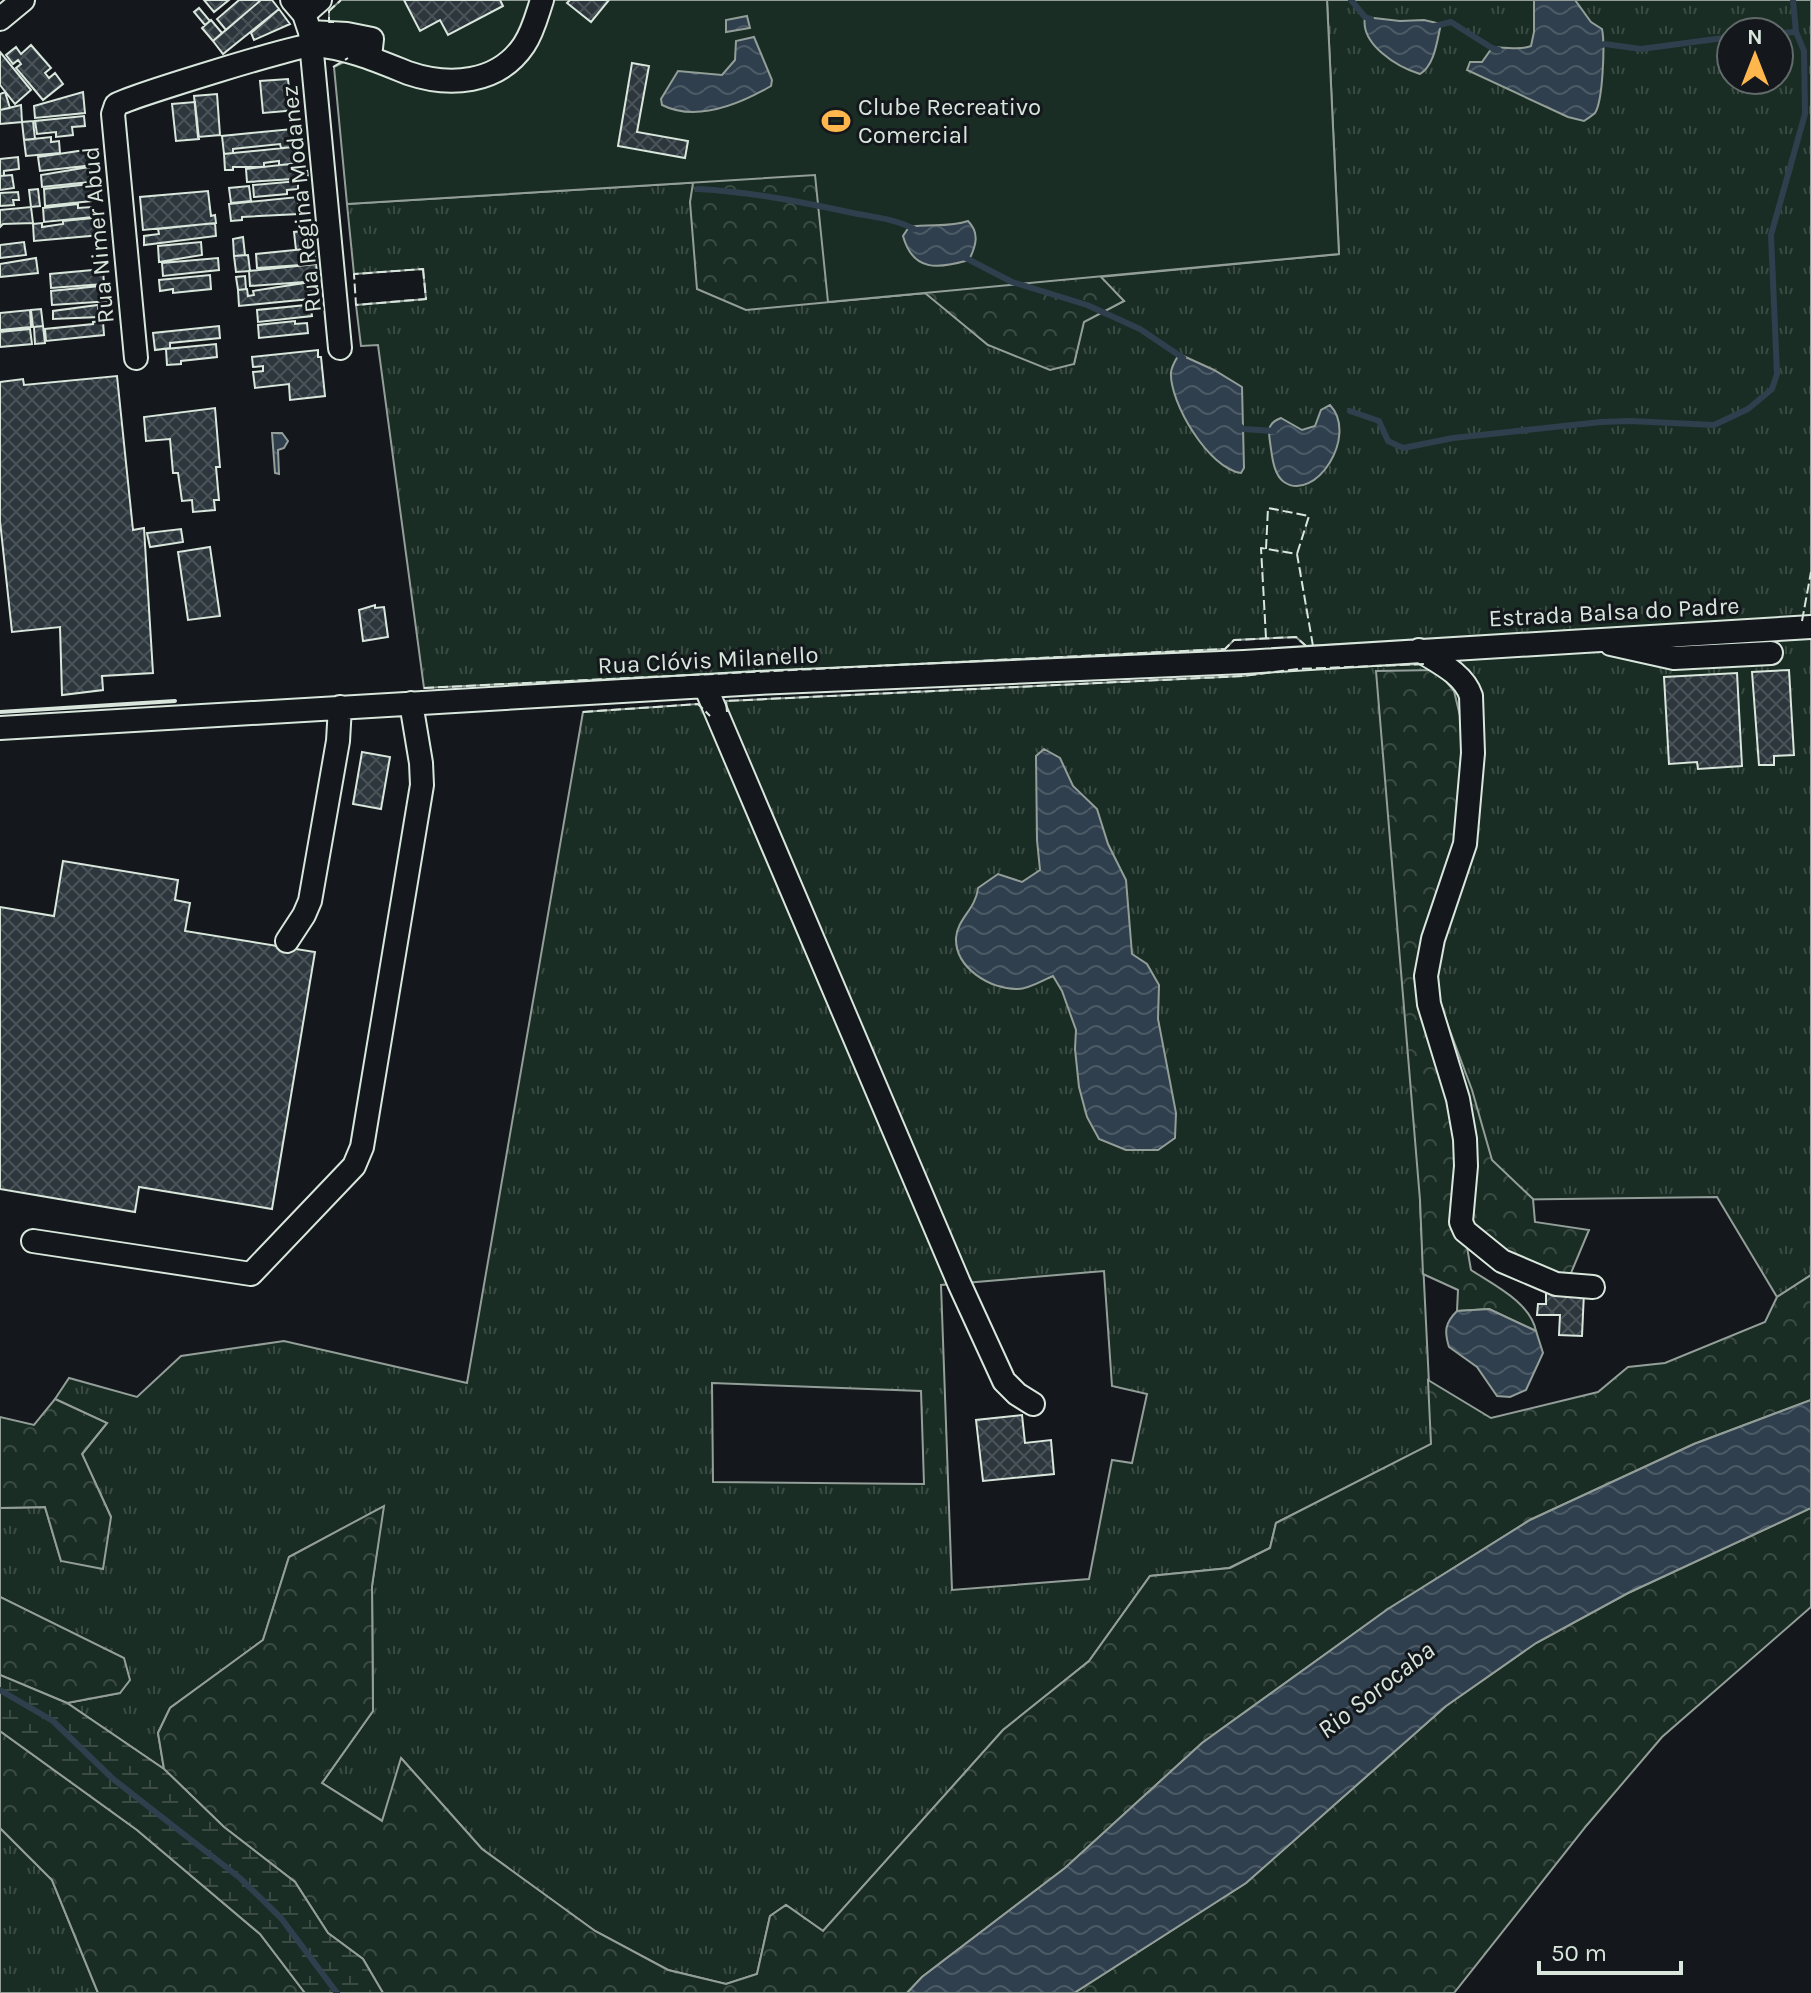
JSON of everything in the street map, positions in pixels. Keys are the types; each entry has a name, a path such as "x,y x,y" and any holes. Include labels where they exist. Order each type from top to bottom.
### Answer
{"street":[{"path":"0,19 23,0"},
{"path":"308,18 370,57 412,74 464,82 482,77 514,57 525,44 542,0"},
{"name":"Rua Nimer Abud","path":"136,358 113,114 115,108 121,102 308,18"},
{"name":"Rua Regina Modanez","path":"308,18 340,348"},
{"name":"Estrada Balsa do Padre","path":"1419,650 1811,627"},
{"path":"1604,638 1632,650 1674,658 1771,653"},
{"path":"1419,650 1455,674 1471,696 1473,753 1465,844 1433,939 1426,976 1429,1004 1458,1099 1465,1139 1461,1222 1465,1231 1502,1261 1556,1284 1593,1287"},
{"name":"Rua Clóvis Milanello","path":"0,728 705,686 1244,662 1419,650"},
{"path":"705,686 972,1311 1004,1381 1033,1404"},
{"path":"33,1241 251,1274 354,1166 362,1147 422,785 411,703"},
{"path":"287,941 310,901 338,741 340,707"}],"green space":[{"name":"Clube Recreativo Comercial","path":"341,0 1327,0 1339,254 828,302 815,175 347,204 334,67 348,60 346,23 329,22 329,11"},
{"path":"1327,0 1811,0 1811,621 1306,646 1296,637 1234,640 1225,649 424,688 378,345 361,346 356,305 426,299 423,269 354,274 347,204 815,175 828,302 926,293 988,345 1074,364 1083,322 1124,301 1099,277 1339,254"},
{"path":"764,151 1085,260 1124,301 1084,322 1074,364 1050,370 988,345 925,293 746,310 697,289 690,202 693,183 724,159"},
{"path":"1811,633 1811,1275 1777,1297 1717,1197 1420,1201 1432,1444 1276,1523 1270,1548 1229,1568 1150,1576 1089,1661 1003,1730 823,1931 786,1905 770,1916 757,1974 726,1984 668,1970 595,1931 482,1849 402,1759 383,1821 322,1783 373,1711 372,1586 383,1507 289,1557 263,1640 170,1708 158,1733 164,1769 67,1703 120,1693 123,1658 0,1597 0,1508 45,1507 61,1561 111,1517 82,1454 107,1423 55,1399 69,1378 137,1397 181,1356 284,1341 467,1383 583,712 698,704 714,720 727,716 726,701 1243,676 1298,669 1423,664 1468,680 1457,656","holes":["1104,1271 1112,1386 1147,1394 1132,1463 1112,1460 1089,1579 952,1590 941,1285","712,1383 921,1391 924,1484 713,1482"]},
{"path":"1437,670 1454,691 1468,749 1459,845 1422,956 1472,1090 1492,1160 1533,1199 1535,1222 1589,1230 1571,1273 1558,1279 1467,1247 1471,1270 1519,1303 1527,1311 1536,1331 1489,1309 1457,1311 1458,1290 1423,1274 1420,1200 1376,671"},
{"path":"1811,1275 1811,1400 1694,1444 1530,1520 1388,1609 1202,1743 1065,1868 922,1977 907,1993 383,1993 363,1959 328,1933 295,1882 224,1827 164,1769 158,1733 170,1708 263,1640 289,1557 384,1506 372,1586 373,1711 322,1783 382,1821 401,1758 482,1849 595,1931 668,1970 726,1984 757,1974 770,1916 786,1905 823,1931 1003,1730 1089,1661 1150,1576 1230,1568 1270,1548 1276,1523 1431,1444 1428,1380 1491,1418 1598,1392 1628,1367 1665,1363 1765,1322 1777,1297"},
{"path":"55,1399 107,1423 82,1454 111,1517 103,1569 61,1561 45,1507 0,1508 0,1417 34,1425"},
{"path":"1811,1508 1811,1607 1662,1737 1587,1825 1454,1993 1074,1993 1246,1883 1446,1706 1536,1643 1628,1593"},
{"path":"0,1597 124,1658 130,1680 120,1693 67,1703 0,1675"},
{"path":"0,1675 67,1703 164,1769 224,1827 295,1882 328,1933 363,1959 383,1993 305,1993 260,1934 137,1830 0,1731"},
{"path":"0,1731 137,1830 260,1934 305,1993 98,1993 52,1880 0,1828"},
{"path":"0,1828 52,1880 98,1993 0,1993"}],"water":[{"path":"1534,0 1575,0 1591,22 1602,29 1600,97 1595,113 1584,121 1568,117 1467,70 1470,62 1482,62 1492,48 1531,46"},
{"path":"747,16 750,28 726,32 726,20"},
{"path":"1365,17 1424,20 1441,24 1435,52 1425,70 1420,74 1411,71 1382,53 1368,36"},
{"path":"754,37 772,80 771,86 718,109 689,112 662,105 661,99 678,71 722,75 735,60 736,41"},
{"path":"968,221 974,230 975,245 969,260 958,263 937,266 920,262 907,248 903,236 909,227"},
{"path":"1179,354 1242,387 1244,468 1241,473 1216,460 1184,416 1172,385 1171,372"},
{"path":"1330,405 1338,418 1339,433 1330,463 1308,483 1296,486 1284,482 1274,464 1269,433 1271,424 1281,418 1302,430 1315,426 1321,410"},
{"path":"272,433 282,433 288,441 284,448 278,450 279,474 275,473"},
{"path":"1044,749 1060,758 1073,786 1097,809 1108,844 1126,880 1132,954 1147,964 1159,985 1158,1019 1176,1113 1175,1138 1158,1150 1126,1150 1099,1139 1087,1117 1079,1087 1076,1030 1062,991 1053,976 1022,989 997,986 968,968 957,949 957,931 974,902 978,888 998,874 1022,882 1040,870 1036,756"},
{"path":"1489,1309 1536,1331 1543,1353 1526,1390 1510,1397 1497,1396 1477,1367 1449,1347 1447,1341 1448,1323 1457,1311"},
{"name":"Rio Sorocaba","path":"1811,1400 1811,1508 1628,1593 1536,1643 1446,1706 1246,1883 1074,1993 907,1993 922,1977 1065,1868 1202,1743 1388,1609 1530,1520 1694,1444"}],"building":[{"path":"204,0 229,0 214,12"},
{"path":"239,0 261,0 226,30 217,19"},
{"path":"261,0 272,0 279,9 223,54 213,41"},
{"path":"404,0 500,0 503,6 448,35 440,20 420,31"},
{"path":"570,0 609,0 591,22 567,3"},
{"path":"199,8 210,21 205,25 194,12"},
{"path":"279,9 290,24 254,40 251,33"},
{"path":"211,20 222,33 213,41 202,28"},
{"path":"31,45 51,68 45,73 49,78 55,73 63,84 43,100 16,68 21,64 18,60 13,64 6,55 16,47 21,54"},
{"path":"0,52 31,90 15,104 0,85"},
{"path":"632,63 649,66 637,132 688,141 685,158 618,146"},
{"path":"288,79 290,98 295,97 297,110 263,113 260,81"},
{"path":"5,92 10,108 0,110 0,94"},
{"path":"83,92 85,113 35,118 34,106"},
{"path":"217,94 220,135 198,137 194,96"},
{"path":"195,102 199,139 176,141 172,104"},
{"path":"21,105 22,122 0,124 0,110"},
{"path":"84,116 85,126 72,127 73,135 56,137 56,132 37,134 35,121"},
{"path":"33,121 35,139 24,140 22,122"},
{"path":"292,129 294,147 281,148 280,144 233,149 233,153 224,154 222,136"},
{"path":"51,137 51,142 59,141 60,153 26,156 24,140"},
{"path":"293,147 295,164 279,165 279,161 264,163 264,167 225,170 224,154"},
{"path":"92,149 94,165 40,171 38,157"},
{"path":"18,157 19,169 4,171 4,176 0,176 0,159"},
{"path":"298,163 299,170 307,169 308,178 247,182 246,169"},
{"path":"89,167 90,182 42,187 41,175"},
{"path":"12,175 14,188 0,190 0,176"},
{"path":"298,181 298,189 287,190 287,194 254,197 253,185"},
{"path":"100,183 101,200 45,206 44,189"},
{"path":"249,186 251,201 231,203 229,188"},
{"path":"38,189 40,206 31,207 29,190"},
{"path":"208,191 211,216 215,215 216,223 143,230 140,197"},
{"path":"18,192 19,200 13,200 14,205 0,206 0,193"},
{"path":"298,197 299,214 242,217 242,220 231,221 229,204"},
{"path":"78,204 78,208 92,207 93,217 44,222 43,208"},
{"path":"31,207 33,223 3,224 0,227 0,210"},
{"path":"103,217 101,235 34,241 33,224 42,223 42,227 63,224 63,221"},
{"path":"215,223 216,236 144,245 144,236 159,234 158,229"},
{"path":"313,230 314,248 296,250 294,232"},
{"path":"243,237 245,255 234,256 233,239"},
{"path":"24,242 26,255 0,258 0,245"},
{"path":"201,242 202,255 159,262 158,246"},
{"path":"314,248 316,264 257,268 256,254"},
{"path":"248,255 250,271 236,272 234,256"},
{"path":"36,258 38,273 0,277 0,264"},
{"path":"218,258 219,270 163,276 162,263"},
{"path":"316,264 318,281 250,286 249,271"},
{"path":"103,269 104,284 51,288 50,274"},
{"path":"210,275 211,289 173,293 173,289 160,291 159,280"},
{"path":"245,276 246,289 238,290 236,277"},
{"path":"311,282 310,299 239,306 238,290 247,289 248,296 254,295 253,291"},
{"path":"110,285 111,301 52,305 51,291"},
{"path":"319,300 319,308 311,309 312,316 258,322 257,310 306,305 306,301"},
{"path":"98,305 99,317 53,319 53,311"},
{"path":"41,309 43,326 33,327 31,310"},
{"path":"30,310 31,327 0,330 0,313"},
{"path":"103,321 104,335 46,341 45,329"},
{"path":"295,321 295,324 307,323 308,333 259,338 258,325"},
{"path":"43,326 45,343 35,344 34,327"},
{"path":"219,326 220,338 170,343 170,348 155,350 153,333"},
{"path":"30,329 32,344 0,347 0,332"},
{"path":"216,344 217,357 167,365 166,349"},
{"path":"318,350 325,396 290,400 289,384 255,388 253,372 263,371 263,366 253,367 252,357"},
{"path":"117,376 133,530 144,528 153,673 102,676 103,690 62,695 60,627 12,632 0,521 0,382 23,379 24,385"},
{"path":"215,408 220,467 216,467 219,500 214,500 215,510 193,512 192,500 182,501 178,473 173,473 170,439 146,441 144,417"},
{"path":"181,529 183,542 150,547 147,533"},
{"path":"210,547 220,616 188,620 178,552"},
{"path":"375,605 375,608 384,607 388,637 363,641 359,610"},
{"path":"1789,670 1794,755 1774,756 1774,765 1759,765 1752,672"},
{"path":"1737,673 1742,766 1698,769 1697,762 1669,764 1664,677"},
{"path":"362,752 390,757 381,809 353,804"},
{"path":"63,861 178,880 175,900 190,903 185,931 315,952 272,1209 139,1187 135,1212 0,1189 0,907 54,916"},
{"path":"1546,1291 1584,1292 1582,1336 1559,1335 1560,1315 1537,1315 1538,1304 1546,1304"},
{"path":"1022,1415 1025,1443 1051,1440 1054,1474 983,1481 976,1420"}],"waterway":[{"path":"1351,0 1365,17 1371,19"},
{"path":"1350,411 1379,421 1388,441 1403,448 1453,438 1601,422 1714,425 1748,409 1772,389 1777,374 1771,235 1805,114 1804,51 1796,32 1793,0"},
{"path":"1435,26 1451,22 1499,50"},
{"path":"1598,46 1605,44 1641,49 1715,39"},
{"path":"698,189 796,201 884,219 914,229"},
{"path":"962,256 1012,282 1087,305 1140,329 1183,358"},
{"path":"1239,425 1243,429 1274,431"},
{"path":"0,1690 53,1721 113,1779 240,1878 281,1918 337,1993"}],"fence":[{"path":"334,22 329,22 329,11 341,0"},
{"path":"333,67 348,58"},
{"path":"423,269 426,299 356,305 354,274 423,269"},
{"path":"1266,549 1268,508 1309,516 1297,554"},
{"path":"1266,638 1261,548 1297,554 1313,646"},
{"path":"1802,621 1811,572"},
{"path":"424,688 1225,649 1234,640 1296,637 1306,646 1311,646"},
{"path":"727,712 726,701 1425,664"},
{"path":"583,712 698,704 710,716"}],"wall":[{"path":"0,712 175,701"}],"place":[{"name":"Clube Recreativo Comercial","path":"836,121"}]}
